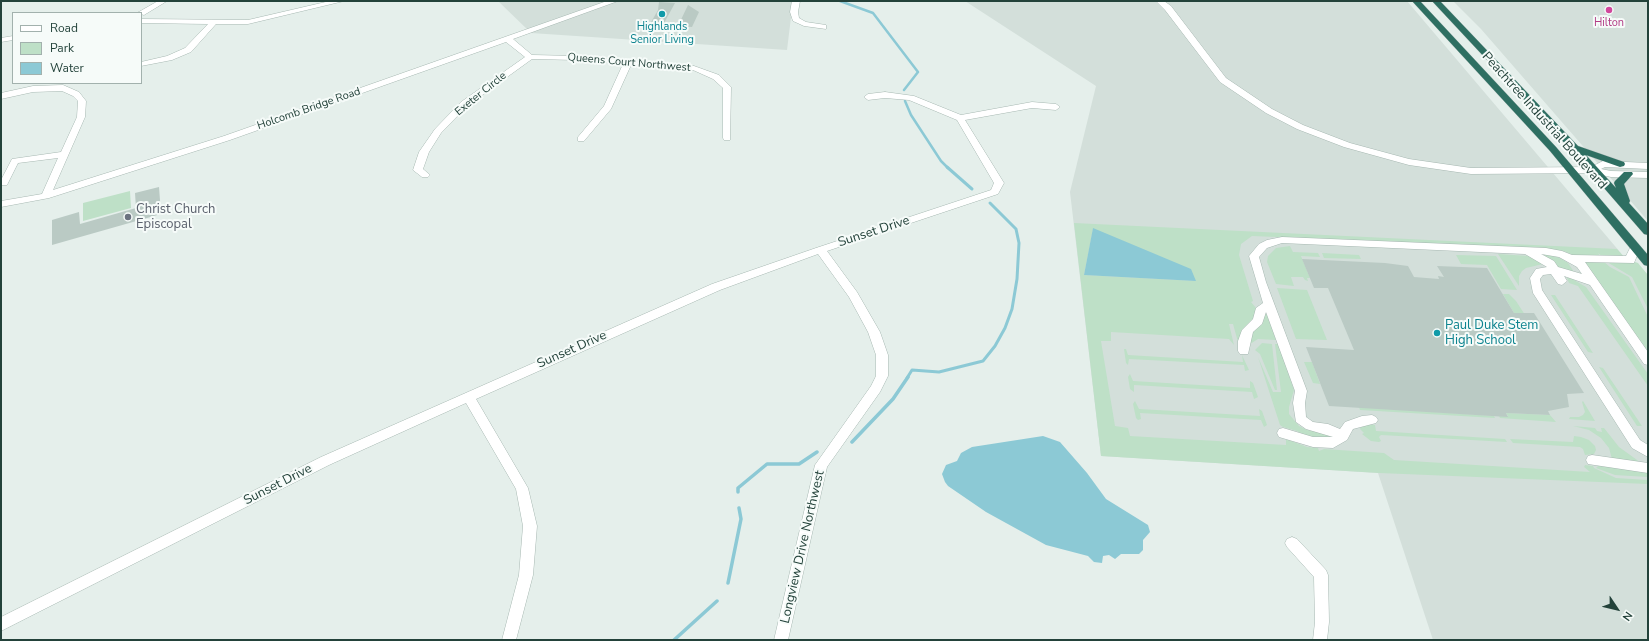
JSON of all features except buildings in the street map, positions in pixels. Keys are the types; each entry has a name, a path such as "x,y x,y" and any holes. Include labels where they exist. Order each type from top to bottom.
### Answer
{"highway":[{"name":"Peachtree Industrial Boulevard","path":"1416,1 1571,171 1648,262"},
{"name":"Peachtree Industrial Boulevard","path":"1436,1 1574,148 1648,231"},
{"path":"1574,148 1620,164"},
{"path":"1626,206 1619,183 1628,174"}],"street":[{"path":"142,12 163,1"},
{"path":"142,21 253,21 340,1"},
{"name":"Holcomb Bridge Road","path":"1,204 46,196 227,138 614,1"},
{"path":"796,1 794,12 796,19 804,24 823,27"},
{"path":"1160,1 1168,8 1223,80 1262,107 1300,127 1347,146 1409,162 1471,171 1593,170 1609,173 1648,175"},
{"path":"142,64 169,58 188,50 214,22"},
{"path":"1,40 12,38"},
{"path":"506,38 530,57"},
{"name":"Queens Court Northwest","path":"530,57 577,58 694,68 716,77 727,87 728,138"},
{"name":"Exeter Circle","path":"424,176 418,170 424,152 438,130 464,104 530,57"},
{"path":"581,139 608,107 628,62"},
{"path":"1,96 33,89 63,88 70,84"},
{"path":"46,196 81,117 82,101 76,94 63,88"},
{"path":"868,97 885,95 911,98 960,118 1032,105 1056,107"},
{"name":"Sunset Drive","path":"1,624 326,460 716,287 820,250 995,192 999,183 960,118"},
{"path":"4,183 15,161 64,154"},
{"path":"1593,170 1603,164 1648,166"},
{"path":"1343,436 1328,429 1310,426 1300,419 1299,403 1301,391 1260,282 1254,256 1263,246 1271,242 1282,240 1527,251 1562,254 1572,258 1580,264 1648,361"},
{"path":"1572,258 1630,260 1636,248"},
{"name":"Longview Drive Northwest","path":"781,640 821,465 876,389 882,376 882,355 874,332 853,295 820,250"},
{"path":"1527,251 1544,260 1562,280"},
{"path":"1593,282 1570,273 1555,271 1540,272 1535,278 1537,290 1636,444 1648,452"},
{"path":"1244,352 1244,341 1248,330 1258,320 1260,311 1269,304"},
{"path":"469,397 522,488 530,526 526,576 509,640"},
{"path":"1283,433 1313,442 1333,444 1343,436 1349,425 1372,420"},
{"path":"1592,460 1648,468"},
{"path":"1292,543 1321,574 1322,622 1320,640"}],"shaded area":[{"path":"498,1 793,1 787,50 531,33"},
{"path":"965,1 1407,1 1648,285 1648,640 1433,640 1378,473 1101,456 1070,192 1096,86"},
{"path":"1453,1 1648,1 1648,221 1481,29"}],"green space":[{"path":"130,191 131,208 83,221 83,203"},
{"path":"1074,223 1617,249 1624,257 1603,257 1598,253 1600,256 1572,255 1564,251 1538,248 1252,236 1241,244 1239,255 1253,301 1251,302 1256,308 1254,318 1238,342 1233,324 1229,324 1234,345 1229,339 1111,332 1111,341 1101,341 1115,426 1128,428 1130,436 1286,445 1286,439 1307,447 1318,448 1319,451 1324,449 1384,453 1394,460 1590,472 1584,467 1585,465 1593,466 1594,468 1616,478 1648,480 1648,484 1379,473 1101,456","holes":["1093,229 1196,281 1084,275"]},
{"path":"1290,246 1293,252 1318,253 1320,257 1301,256 1310,278 1307,278 1308,281 1303,277 1291,277 1294,286 1276,284 1267,262 1268,256 1276,248"},
{"path":"1322,253 1359,255 1361,259 1324,258"},
{"path":"1534,253 1552,255 1562,259 1568,263 1574,272 1553,266"},
{"path":"1498,254 1529,256 1543,264 1526,268 1522,271 1519,276 1519,286"},
{"path":"1456,255 1496,256 1517,290 1501,289 1487,265 1461,264"},
{"path":"1580,260 1603,261 1610,267 1629,277 1648,317 1648,354 1639,338 1637,338"},
{"path":"1632,261 1638,263 1648,275 1648,309 1632,277 1607,262"},
{"path":"1569,277 1586,287 1648,374 1648,386 1578,286 1569,283 1567,278"},
{"path":"1277,288 1307,290 1327,340 1296,339"},
{"path":"1503,294 1509,294 1516,301 1527,318 1517,318"},
{"path":"1551,295 1555,295 1593,353 1588,352"},
{"path":"1265,313 1276,340 1258,339 1250,344 1249,337"},
{"path":"1262,343 1272,344 1277,390 1275,390 1260,354 1255,350"},
{"path":"1275,344 1278,344 1294,390 1289,407 1289,414 1299,426 1307,430 1327,433 1331,438 1309,438 1297,431 1280,425 1258,357 1273,392 1281,392"},
{"path":"1124,349 1126,349 1128,355 1243,362 1242,355 1249,370 1245,371 1244,365 1129,359 1128,365 1126,363"},
{"path":"1304,362 1312,362 1320,384 1313,383"},
{"path":"1599,367 1603,368 1642,426 1637,426"},
{"path":"1130,374 1133,381 1250,388 1250,381 1253,383 1258,397 1254,399 1252,392 1134,385 1134,392 1130,389 1128,377"},
{"path":"1135,401 1139,409 1260,416 1259,409 1262,411 1267,425 1264,427 1261,420 1140,413 1141,419 1138,420 1136,418 1133,404"},
{"path":"1583,401 1595,421 1569,419 1570,417 1579,417 1583,415 1585,412"},
{"path":"1359,407 1494,416 1495,418 1360,410"},
{"path":"1506,413 1550,415 1556,422 1500,418 1499,416 1508,416"},
{"path":"1362,425 1375,425 1376,431 1505,439 1507,442 1381,435 1379,437 1381,441 1371,441 1362,434 1364,433 1360,429"},
{"path":"1573,426 1595,428 1597,431 1602,432 1601,428 1604,428 1619,447 1644,465 1612,459 1609,448 1601,438 1589,430"},
{"path":"1574,436 1589,440 1595,446 1596,450 1594,454 1585,455 1583,449 1580,447 1513,443 1510,439 1573,442"},
{"path":"1598,466 1648,472 1648,477 1615,475 1596,468"}],"water":[{"path":"1093,228 1191,269 1196,281 1084,275"},
{"path":"1043,436 1060,442 1087,473 1106,499 1148,525 1150,532 1143,540 1143,550 1139,554 1121,554 1115,559 1109,555 1103,556 1102,563 1094,562 1088,556 1046,545 986,512 948,486 945,482 942,474 946,465 957,461 961,453 972,447"}],"waterway":[{"path":"840,1 873,13 918,72 904,90"},
{"path":"905,101 911,115 941,161 947,167"},
{"path":"947,167 972,189"},
{"path":"907,378 912,370 939,372 983,361 995,346 1005,328 1012,309 1017,279 1019,243 1016,229 990,203"},
{"path":"852,442 893,399 908,377"},
{"path":"738,492 738,488 767,464 799,464 817,452"},
{"path":"728,583 741,519 739,508"},
{"path":"674,640 717,601"}],"place":[{"name":"Hilton","path":"1609,10"},
{"name":"Highlands Senior Living","path":"662,14"},
{"name":"Christ Church Episcopal","path":"128,217"},
{"name":"Paul Duke Stem High School","path":"1437,333"}]}
